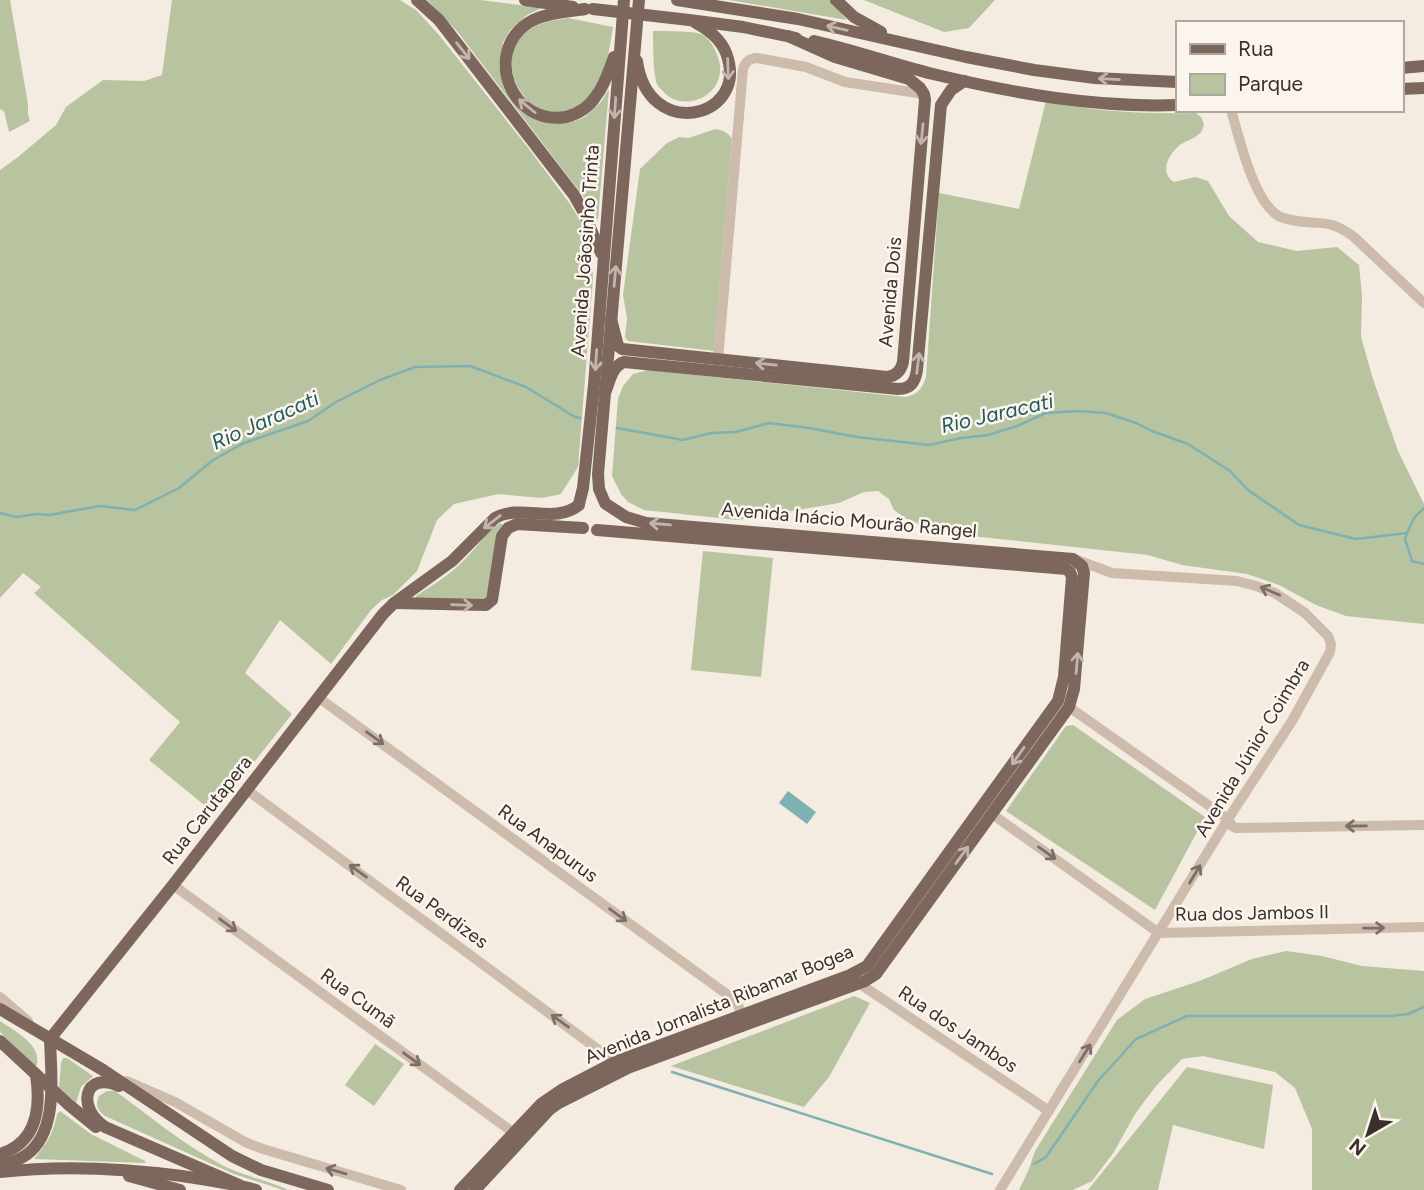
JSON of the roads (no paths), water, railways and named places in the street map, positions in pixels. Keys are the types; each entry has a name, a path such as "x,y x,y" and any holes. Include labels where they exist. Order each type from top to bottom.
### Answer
{"main road":[{"path":"417,0 439,20 574,195 592,230 603,261"},
{"path":"525,0 743,27 826,44 964,81 1058,98 1127,105 1176,105"},
{"name":"Avenida Joãosinho Trinta","path":"579,504 583,496 591,411 624,0"},
{"name":"Avenida Joãosinho Trinta","path":"605,504 598,482 639,0"},
{"path":"679,0 691,0"},
{"path":"679,0 798,19 1034,70 1095,78 1176,82"},
{"path":"836,0 854,17 904,43"},
{"path":"589,9 536,19 518,32 508,50 505,70 513,93 522,104 532,113 545,117 570,116 584,109 601,89 620,40"},
{"path":"636,33 639,73 650,95 671,111 697,113 721,96 728,83 730,65 719,40 708,30 689,20"},
{"path":"788,36 844,61 915,83 924,94"},
{"path":"1403,68 1424,66"},
{"path":"892,74 914,69"},
{"name":"Avenida Dois","path":"605,393 615,368 624,362 906,389 914,381 917,370 941,105 951,89 964,81"},
{"path":"1403,89 1424,88"},
{"name":"Avenida Dois","path":"611,319 618,346 622,349 887,377 895,375 904,362 924,94"},
{"path":"912,259 928,260"},
{"path":"592,498 599,499 609,512 608,521 602,528 591,531 583,528 517,524 508,528 502,536 492,600 486,605 394,603 452,561 490,522 501,515 516,512 559,514 569,512 583,501 592,498"},
{"path":"579,504 577,519 583,528"},
{"name":"Avenida Inácio Mourão Rangel","path":"605,504 626,517 646,523 1069,564"},
{"name":"Avenida Inácio Mourão Rangel","path":"597,530 1069,564"},
{"name":"Avenida Jornalista Ribamar Bogea","path":"475,1190 548,1099 615,1062 876,974 1069,707 1076,680 1084,575 1082,566 1069,564 1072,577 1060,697 872,961 853,980"},
{"name":"Rua Carutapera","path":"50,1039 394,603"},
{"path":"0,1009 103,1070 212,1143"},
{"name":"Avenida Jornalista Ribamar Bogea","path":"460,1190 553,1107 631,1067 744,1020"},
{"path":"0,1166 23,1157 40,1141 47,1122 51,1089 50,1039"},
{"path":"0,1041 81,1116 117,1139 188,1169 256,1190"},
{"path":"0,1154 18,1145 33,1126 38,1107 36,1075"},
{"path":"239,1185 105,1127 93,1117 88,1108 89,1090 96,1083 106,1081 117,1085 248,1165 328,1190"},
{"path":"0,1172 90,1168 159,1173 239,1185"},
{"path":"90,1168 180,1190"}],"street":[{"path":"718,360 744,66 747,61 757,58 806,67 845,82 924,94"},
{"path":"1232,112 1259,193 1271,210 1288,220 1331,223 1342,228 1424,303"},
{"name":"Avenida Júnior Coimbra","path":"1000,1190 1228,819 1292,721 1331,648 1328,636 1305,612 1275,593 1256,586 1237,581 1112,573 1069,564"},
{"name":"Rua Anapurus","path":"319,698 732,998 744,1020"},
{"path":"1069,707 1239,829 1424,825"},
{"name":"Rua Perdizes","path":"247,790 615,1062"},
{"name":"Rua dos Jambos II","path":"992,814 1159,933 1424,927"},
{"name":"Rua Cumã","path":"173,885 518,1136"},
{"name":"Rua dos Jambos","path":"853,980 1049,1111"},
{"path":"0,997 50,1039"},
{"path":"103,1070 175,1102 253,1145 401,1190"}],"water":[{"path":"788,791 816,812 807,824 779,803"}],"waterway":[{"name":"Rio Jaracati","path":"0,513 16,517 49,515 100,506 135,510 179,488 213,460 244,443 308,421 336,402 380,380 415,367 470,366 526,387 580,418"},
{"name":"Rio Jaracati","path":"617,428 683,440 711,433 736,432 769,423 929,445 988,435 1046,413 1106,413 1188,444 1230,471 1248,490 1299,525 1356,539 1407,533 1414,518 1424,508"},
{"path":"1407,533 1405,539 1412,561 1424,564"},
{"path":"1034,1164 1046,1157 1098,1081 1136,1039 1187,1016 1391,1016 1408,1014 1424,1007"},
{"path":"672,1072 992,1174"}]}
